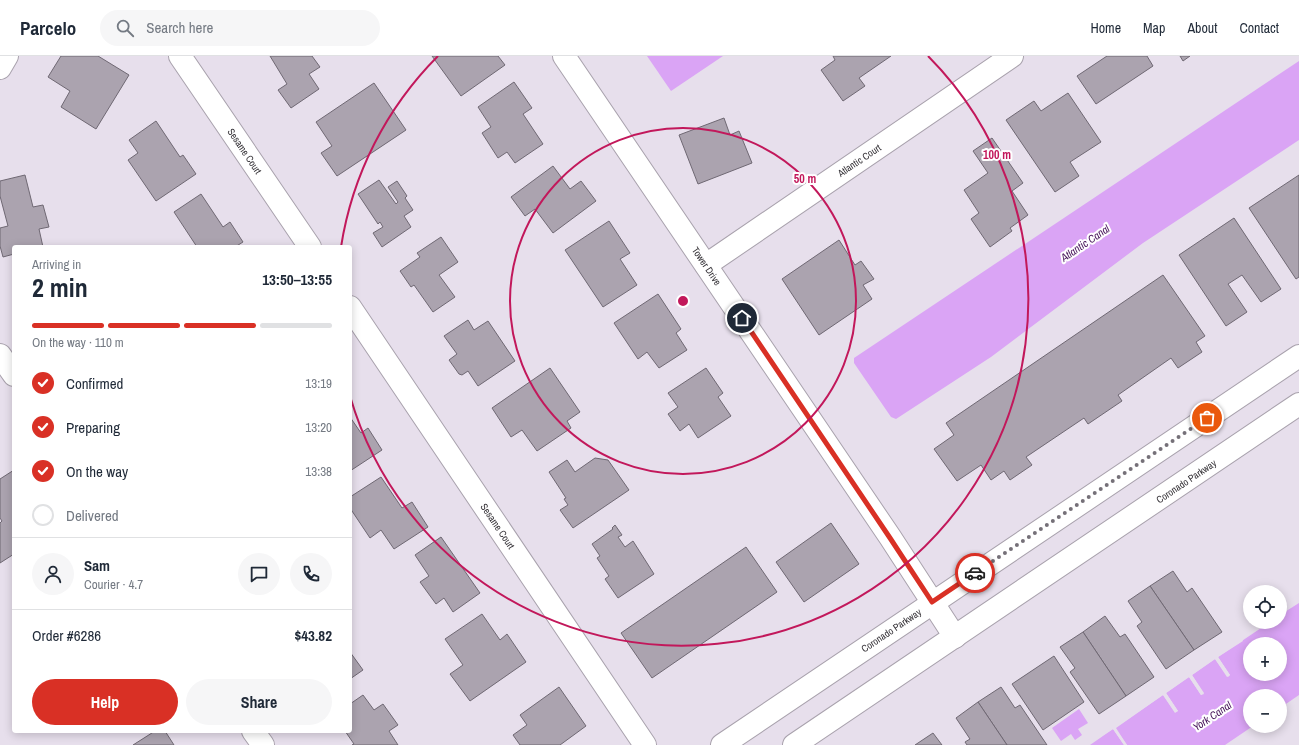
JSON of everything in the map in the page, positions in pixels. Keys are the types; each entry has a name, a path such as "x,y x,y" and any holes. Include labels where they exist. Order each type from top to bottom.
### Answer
{"street":[{"path":"0,68 7,56"},
{"name":"Sesame Court","path":"180,56 309,245"},
{"name":"Tower Drive","path":"564,56 955,636"},
{"name":"Atlantic Court","path":"706,265 1012,56"},
{"name":"Sesame Court","path":"352,310 645,745"},
{"path":"0,355 12,372"},
{"name":"Coronado Parkway","path":"722,745 1299,356"},
{"name":"Coronado Parkway","path":"794,745 1299,404"},
{"path":"254,733 263,745"}],"water":[{"path":"647,56 723,56 671,91"},
{"name":"Atlantic Canal","path":"1299,61 1299,140 1143,243 991,357 896,419 891,417 854,363 854,358"},
{"name":"York Canal","path":"1299,603 1299,695 1287,703 1287,689 1243,689 1243,733 1225,745 1127,745 1115,728 1163,695 1175,712 1178,711 1166,693 1189,677 1201,695 1204,694 1192,675 1215,659 1227,677 1230,675 1218,657 1243,640 1243,681 1287,681 1287,637 1248,637 1260,629 1287,629 1287,611"},
{"path":"1079,709 1088,723 1078,729 1082,735 1075,740 1071,734 1061,741 1052,728"},
{"path":"1113,729 1124,745 1090,745"}],"pier":[{"path":"1242,639 1243,641 1218,657 1230,675 1228,677 1215,659 1192,675 1204,693 1201,695 1189,677 1166,693 1178,711 1175,713 1163,695 1116,728 1127,745 1124,745 1113,729 1088,745"}],"building":[{"path":"61,56 98,56 129,75 96,129 61,107 70,91 48,77"},
{"path":"270,56 312,56 320,67 309,74 319,89 291,108 278,90 287,84"},
{"path":"432,56 498,56 505,65 461,96"},
{"path":"833,56 891,56 859,78 865,86 843,101 821,70 835,60"},
{"path":"1107,56 1147,56 1153,66 1096,104 1077,76"},
{"path":"1180,56 1190,56 1183,61"},
{"path":"514,82 532,108 523,114 543,144 515,163 507,152 498,158 482,133 491,127 478,107"},
{"path":"374,83 406,130 337,176 321,153 332,146 316,122"},
{"path":"1068,93 1101,142 1070,162 1079,176 1055,192 1006,120 1034,101 1041,111"},
{"path":"724,118 730,135 739,131 752,163 698,184 679,135"},
{"path":"156,121 180,157 183,155 196,174 156,201 128,160 138,153 129,140"},
{"path":"992,138 1023,183 1012,191 1028,215 1010,228 1012,231 990,247 971,219 979,213 964,190 988,173 973,151"},
{"path":"553,166 570,189 581,181 596,201 553,233 535,209 525,216 511,197"},
{"path":"25,175 33,207 43,205 49,227 39,229 43,245 12,245 12,255 3,257 0,246 0,228 8,226 0,196 0,181"},
{"path":"1299,175 1299,277 1296,279 1249,208"},
{"path":"379,180 396,204 398,202 388,187 397,181 407,196 405,198 413,210 404,216 411,227 382,247 373,233 383,227 380,222 378,224 358,194"},
{"path":"201,194 223,227 230,222 243,242 238,245 196,245 174,212"},
{"path":"1234,218 1281,289 1261,302 1242,275 1228,284 1247,312 1226,326 1179,255"},
{"path":"609,221 630,253 620,259 637,285 603,307 565,250"},
{"path":"441,237 458,262 439,275 455,297 433,312 414,285 411,287 400,271 420,257 417,253"},
{"path":"839,240 855,265 861,261 874,279 863,285 872,299 819,335 782,279"},
{"path":"1163,275 1205,336 1196,342 1202,352 1178,368 1171,358 1118,395 1122,401 1088,424 1084,418 1026,457 1032,465 1010,480 1004,471 991,480 981,465 957,481 934,449 954,435 946,423"},
{"path":"658,294 681,329 676,333 687,350 659,368 647,352 638,359 614,323"},
{"path":"468,320 474,330 488,321 515,361 478,386 468,371 462,375 459,374 449,360 457,354 444,336"},
{"path":"550,368 580,412 567,421 571,428 537,451 522,430 511,437 492,408"},
{"path":"706,368 723,393 718,397 731,416 698,438 689,424 680,431 668,414 678,407 668,393"},
{"path":"352,420 361,433 368,428 382,450 352,470"},
{"path":"595,458 608,460 629,490 573,528 560,510 568,505 564,499 566,498 549,472 567,460 575,472"},
{"path":"12,471 12,555 0,563 0,523 2,521 0,518 0,479"},
{"path":"381,477 402,508 412,502 428,527 394,549 381,530 370,538 352,511 352,496"},
{"path":"831,523 859,564 804,602 776,562"},
{"path":"615,525 622,535 618,537 625,547 633,541 654,574 618,598 605,579 609,576 597,558 600,556 592,544 613,529 612,528"},
{"path":"441,537 480,593 453,612 444,598 436,604 420,582 429,576 415,555"},
{"path":"746,547 777,592 652,678 621,633"},
{"path":"1173,571 1187,592 1192,588 1222,632 1194,650 1150,586"},
{"path":"1150,586 1194,650 1166,669 1137,626 1142,622 1128,601"},
{"path":"482,614 500,640 507,634 526,662 470,701 450,674 463,665 445,639"},
{"path":"1105,616 1120,637 1125,634 1154,677 1126,696 1083,632"},
{"path":"1083,632 1126,696 1099,714 1070,672 1075,668 1060,647"},
{"path":"352,655 363,670 352,678"},
{"path":"1054,656 1084,702 1043,730 1012,684"},
{"path":"559,687 586,726 560,745 520,745 513,735 527,725 520,715"},
{"path":"1001,687 1015,708 1020,705 1047,745 1007,745 978,702"},
{"path":"363,695 374,710 383,704 398,725 389,731 398,745 352,745 354,744 346,733 352,733 352,703"},
{"path":"978,702 1007,745 967,745 965,742 970,739 956,718"},
{"path":"152,733 166,733 174,745 133,745"},
{"path":"933,733 942,745 915,745"}],"way so far":[{"path":"975,573 1207,418"}],"route":[{"path":"742,318 932,602 975,573"}]}
